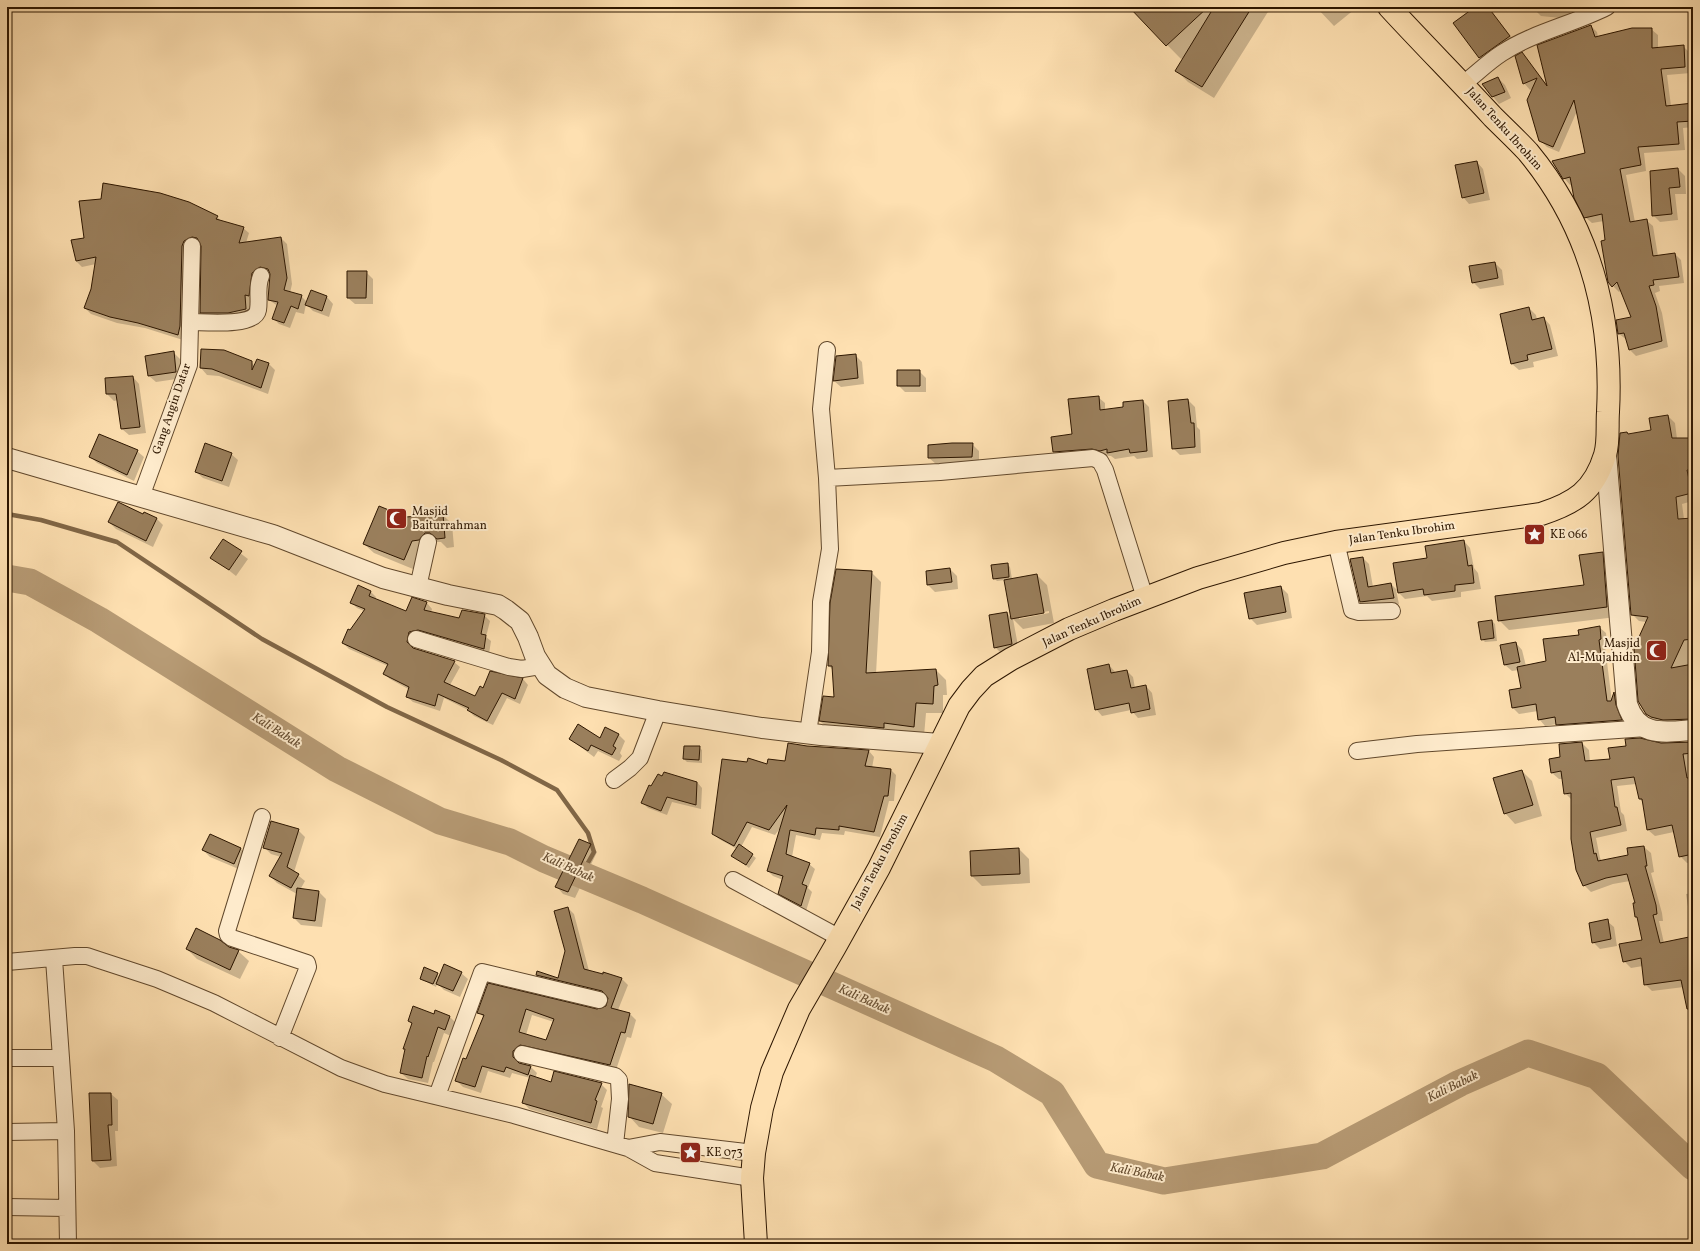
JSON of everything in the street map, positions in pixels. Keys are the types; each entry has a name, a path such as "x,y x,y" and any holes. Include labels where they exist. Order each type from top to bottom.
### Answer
{"main road":[{"name":"Jalan Tenku Ibrohim","path":"756,1244 752,1178 754,1153 762,1108 772,1072 799,1009 879,868 959,706 984,676 999,666 1069,629 1198,578 1284,553 1336,542 1531,517 1562,508 1576,500 1590,486 1606,454 1609,395 1608,347 1601,301 1587,255 1572,220 1542,171 1522,147 1389,7"}],"street":[{"path":"1463,84 1502,53 1522,42 1588,17 1607,7"},
{"name":"Gang Angin Datar","path":"141,497 185,379 191,354 192,246"},
{"path":"191,327 251,320 258,310 258,284 260,276"},
{"path":"808,733 820,652 821,602 830,549 827,478 821,409 827,350"},
{"path":"1606,454 1626,697 1632,716 1647,728"},
{"path":"7,458 273,535 384,578 490,603 506,610 520,621 540,666 555,682 575,693 658,711 747,726 808,733 940,744"},
{"path":"827,478 918,474 1093,458 1100,461 1105,470 1145,598"},
{"path":"418,587 428,542"},
{"path":"1336,542 1352,610 1359,612 1392,611"},
{"path":"416,639 509,667 522,669 540,666"},
{"path":"614,780 640,758 658,711"},
{"path":"1357,751 1417,744 1647,728 1666,733 1693,730"},
{"path":"262,817 227,931 228,935 232,938 307,964 308,967 280,1038"},
{"path":"733,880 838,942"},
{"path":"7,962 87,956 157,979 214,1003 280,1038 341,1068 364,1077 514,1115 622,1146 654,1163 752,1178"},
{"path":"54,959 66,1131 68,1244"},
{"path":"437,1096 482,972 599,1000"},
{"path":"522,1054 615,1076 619,1080 621,1088 622,1146"},
{"path":"7,1058 61,1058"},
{"path":"7,1132 66,1131"},
{"path":"622,1146 660,1142 754,1153"},
{"path":"7,1207 67,1208"}],"building":[{"path":"1129,7 1208,7 1166,46"},
{"path":"1214,7 1252,7 1202,87 1175,71"},
{"path":"1475,7 1488,7 1510,36 1479,58 1453,23"},
{"path":"1591,25 1595,37 1632,28 1652,28 1652,48 1684,45 1685,67 1661,69 1666,106 1693,103 1693,121 1677,122 1679,144 1638,147 1641,165 1620,169 1630,222 1647,219 1653,256 1675,253 1679,277 1653,280 1654,285 1649,286 1656,306 1662,341 1629,350 1624,333 1618,334 1616,320 1631,317 1617,282 1612,287 1608,282 1601,241 1605,240 1602,214 1584,218 1574,198 1570,177 1563,179 1552,161 1585,153 1574,100 1553,147 1539,141 1527,100 1537,78 1523,84 1515,56 1522,52 1547,86 1537,45"},
{"path":"1498,77 1505,92 1492,97 1482,84"},
{"path":"1477,161 1484,193 1462,198 1455,165"},
{"path":"1678,168 1680,187 1669,188 1672,214 1652,216 1650,171"},
{"path":"103,183 160,193 189,202 218,216 216,219 244,227 239,243 281,237 287,278 284,290 302,295 298,309 291,306 284,323 272,319 278,302 268,300 270,274 268,269 260,267 252,273 249,296 245,295 246,309 228,313 200,313 201,246 197,238 192,237 184,241 182,246 180,326 178,335 138,323 110,317 84,308 91,289 96,257 76,261 71,240 84,238 79,201 101,199"},
{"path":"1495,262 1498,278 1472,283 1469,266"},
{"path":"347,271 367,271 366,298 347,298"},
{"path":"311,290 327,296 322,311 305,305"},
{"path":"1529,307 1532,320 1544,317 1552,349 1527,355 1528,360 1511,364 1500,314"},
{"path":"201,349 224,350 252,361 252,370 257,359 269,363 261,388 212,369 200,368"},
{"path":"174,351 176,372 148,376 145,356"},
{"path":"856,354 858,378 833,381 836,356"},
{"path":"897,370 920,370 920,386 897,386"},
{"path":"133,376 140,427 121,429 116,394 106,394 105,378"},
{"path":"1099,396 1100,410 1123,407 1123,402 1143,400 1147,451 1130,453 1129,449 1107,453 1107,449 1100,451 1092,449 1053,452 1051,437 1072,434 1068,399"},
{"path":"1188,399 1191,423 1194,423 1195,447 1172,449 1168,401"},
{"path":"1668,415 1672,438 1693,438 1693,470 1687,470 1692,493 1676,497 1678,519 1693,518 1693,639 1684,640 1671,668 1693,664 1693,719 1663,720 1646,714 1638,701 1634,648 1648,617 1631,615 1618,456 1620,433 1627,432 1628,434 1651,430 1649,418"},
{"path":"99,434 138,450 127,475 89,457"},
{"path":"205,443 232,453 222,481 195,472"},
{"path":"973,443 972,457 928,458 928,445"},
{"path":"118,502 143,514 144,512 157,518 146,541 108,522"},
{"path":"379,506 406,517 443,514 445,538 437,539 430,533 425,533 419,540 412,541 404,560 363,544"},
{"path":"223,539 242,551 229,570 210,558"},
{"path":"1464,540 1468,566 1472,565 1474,583 1455,585 1455,591 1424,595 1423,589 1398,593 1393,563 1427,558 1425,546"},
{"path":"1603,552 1607,607 1498,621 1495,596 1584,585 1579,555"},
{"path":"1363,557 1368,587 1391,583 1394,598 1360,602 1350,559"},
{"path":"1008,563 1009,577 993,579 991,565"},
{"path":"950,568 952,582 927,585 926,571"},
{"path":"836,569 872,571 866,673 936,669 938,685 934,686 933,704 916,703 914,727 884,723 884,728 819,721 823,696 834,697 832,666 828,666 830,603"},
{"path":"1037,574 1044,613 1011,619 1004,580"},
{"path":"358,585 371,591 369,596 406,611 412,597 427,602 424,610 459,618 462,610 485,614 481,634 486,635 484,649 418,630 409,632 407,642 413,648 455,661 444,682 475,696 480,686 483,688 490,671 523,678 515,699 502,693 487,721 467,710 469,708 438,694 435,706 406,697 409,687 383,674 388,664 342,643 348,629 350,630 365,609 350,603"},
{"path":"1281,586 1286,612 1249,619 1244,593"},
{"path":"1007,612 1012,644 994,648 989,615"},
{"path":"1492,620 1494,638 1481,640 1478,622"},
{"path":"1600,626 1601,639 1599,640 1607,701 1611,701 1614,692 1616,705 1622,720 1556,725 1555,717 1538,720 1536,704 1512,708 1509,690 1521,688 1517,667 1546,661 1543,639 1579,635 1578,630"},
{"path":"1516,642 1520,662 1504,665 1500,645"},
{"path":"1109,664 1111,673 1127,670 1131,688 1146,685 1150,709 1131,713 1129,703 1095,710 1087,669"},
{"path":"578,724 600,738 605,727 619,734 613,746 616,748 612,755 591,745 588,751 569,739"},
{"path":"1640,738 1661,743 1693,742 1693,753 1683,754 1687,778 1693,777 1693,854 1679,857 1672,825 1647,830 1642,799 1639,799 1634,777 1611,780 1615,807 1617,807 1621,825 1590,832 1594,854 1596,853 1598,861 1628,855 1627,848 1644,846 1647,866 1645,866 1656,905 1657,914 1653,915 1660,943 1689,937 1693,958 1693,1009 1687,1009 1681,980 1644,985 1641,958 1623,962 1619,944 1642,940 1637,917 1635,917 1633,903 1635,903 1627,874 1606,878 1583,886 1576,870 1571,839 1571,793 1564,794 1561,771 1551,773 1549,759 1560,757 1559,744 1582,742 1585,761 1610,759 1608,748 1626,746 1625,739"},
{"path":"788,743 807,746 869,750 865,766 891,769 888,796 884,796 874,832 839,826 839,830 816,828 815,835 790,830 786,854 810,863 802,884 807,886 801,906 778,894 783,876 767,871 787,805 769,830 747,822 734,846 712,834 722,759 747,762 748,758 767,764 768,759 785,761"},
{"path":"684,746 700,746 699,760 683,759"},
{"path":"1522,770 1533,805 1504,814 1493,778"},
{"path":"664,772 697,782 696,805 667,797 661,811 641,803 649,785 651,786 658,774 662,776"},
{"path":"271,821 299,829 287,867 299,874 291,888 269,876 282,853 263,848"},
{"path":"210,834 241,848 234,864 202,850"},
{"path":"579,839 591,844 568,892 555,887"},
{"path":"739,844 753,854 746,865 731,856"},
{"path":"1019,848 1020,874 971,876 970,851"},
{"path":"297,888 319,891 315,921 293,918"},
{"path":"568,907 584,969 603,974 603,972 622,978 611,1008 630,1013 625,1033 621,1032 610,1065 520,1045 513,1051 513,1057 519,1063 531,1066 528,1075 506,1067 504,1072 482,1066 475,1087 455,1081 463,1058 466,1059 484,1015 477,1013 488,983 597,1009 606,1006 608,998 602,991 536,975 537,971 558,978 565,951 554,911","holes":["526,1009 554,1019 546,1040 519,1032"]},
{"path":"1608,919 1611,939 1592,943 1589,923"},
{"path":"196,928 220,940 229,947 239,950 230,970 186,949"},
{"path":"444,964 462,972 453,991 436,984"},
{"path":"424,967 438,973 433,984 420,979"},
{"path":"413,1006 434,1014 435,1010 450,1016 445,1030 438,1027 428,1057 427,1056 422,1078 400,1073 405,1049 403,1049 412,1023 408,1021"},
{"path":"554,1071 602,1083 595,1100 597,1101 591,1123 522,1103 530,1075 551,1082"},
{"path":"629,1084 662,1093 653,1124 628,1117"},
{"path":"89,1093 111,1093 112,1125 108,1125 111,1160 92,1161"}],"waterway":[{"path":"7,514 41,520 117,542 262,639 387,707 501,760 557,790 588,833 594,852 581,875"},
{"name":"Kali Babak","path":"7,578 30,582 99,620 337,769 440,821 510,842 544,859 642,900 996,1059 1052,1093 1097,1165 1164,1181 1322,1156 1460,1083 1528,1053 1597,1076 1693,1167"}],"place":[{"name":"Masjid Baiturrahman","path":"397,519"},
{"name":"KE 066","path":"1534,535"},
{"name":"Masjid Al-Mujahidin","path":"1656,651"},
{"name":"KE 073","path":"691,1153"}]}
